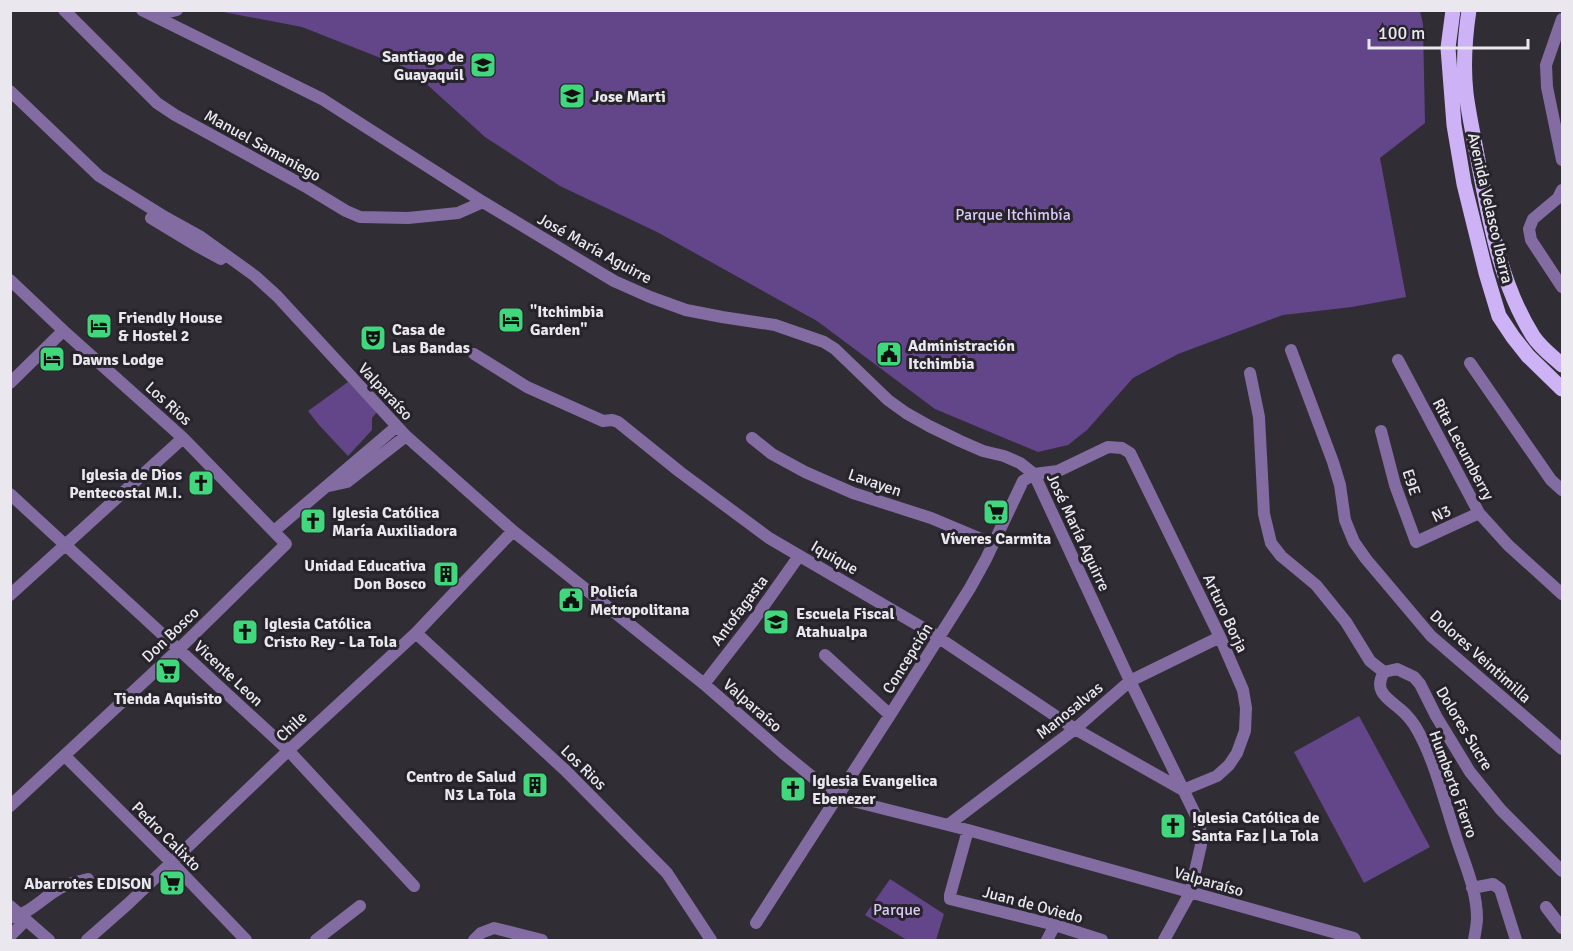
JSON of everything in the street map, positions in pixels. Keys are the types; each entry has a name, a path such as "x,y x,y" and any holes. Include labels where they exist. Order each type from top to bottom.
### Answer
{"main road":[{"name":"Avenida Velasco Ibarra","path":"1453,10 1448,48 1454,125 1464,184 1486,273 1499,316 1528,356 1563,389"},
{"name":"Avenida Velasco Ibarra","path":"1469,10 1466,93 1503,272 1517,308 1534,338 1563,365"}],"street":[{"name":"Manuel Samaniego","path":"64,10 157,103 346,211 360,217 408,218 458,213 483,202"},
{"name":"José María Aguirre","path":"142,10 322,99 483,202 614,281 686,310 774,325 824,342 835,349 888,400 906,413 960,441 1020,463 1034,474 1130,681 1200,824 1201,845 1190,893 1164,940"},
{"path":"157,10 165,12 177,10"},
{"path":"1563,20 1546,65 1547,87 1558,107 1563,160"},
{"name":"Valparaíso","path":"10,91 99,176 201,237 255,276 277,296 406,436 513,531 704,684 837,797 968,830 1355,940"},
{"name":"Valparaíso","path":"10,103 64,154 110,192 199,247 255,276"},
{"path":"1563,190 1558,198 1533,219 1529,229 1530,240 1563,287"},
{"name":"Los Rios","path":"10,280 63,331 183,438 274,531"},
{"path":"10,383 63,331"},
{"name":"Dolores Veintimilla","path":"1291,350 1333,462 1340,485 1345,520 1354,542 1431,636 1563,749"},
{"name":"Iquique","path":"474,354 527,387 603,421 618,422 680,472 761,532 939,638 1075,729 1183,790"},
{"name":"Rita Lecumberry","path":"1398,360 1479,513 1508,545 1560,588"},
{"path":"1470,363 1551,480 1563,490"},
{"path":"1250,374 1258,417 1264,514 1271,543 1281,556 1316,585 1346,622 1370,661 1384,672"},
{"path":"274,531 396,427"},
{"name":"E9E","path":"1381,431 1395,485 1416,542"},
{"path":"327,486 347,482 406,436"},
{"path":"10,595 183,438"},
{"name":"Lavayen","path":"752,438 772,454 805,472 853,493 931,518 993,544"},
{"name":"Arturo Borja","path":"1034,474 1058,471 1108,447 1116,446 1130,453 1220,637 1243,690 1246,708 1245,731 1237,753 1229,765 1217,776 1183,790"},
{"name":"Concepción","path":"756,923 970,588 1023,481 1034,474"},
{"name":"Vicente Leon","path":"10,494 288,750 414,886"},
{"name":"N3","path":"1416,542 1479,513"},
{"name":"Don Bosco","path":"10,806 179,649 286,544 274,531"},
{"name":"Chile","path":"87,940 416,633 513,531"},
{"name":"Antofagasta","path":"704,684 753,621 799,556"},
{"name":"Los Rios","path":"416,633 566,771 667,873 711,940"},
{"name":"Manosalvas","path":"948,825 1075,729 1130,681 1220,637"},
{"path":"825,655 890,716"},
{"name":"Dolores Sucre","path":"1384,672 1397,669 1414,676 1470,772 1501,810 1563,871"},
{"name":"Humberto Fierro","path":"1384,672 1380,680 1383,694 1413,724 1424,743 1472,888 1477,918 1474,940"},
{"name":"Pedro Calixto","path":"65,756 246,940"},
{"name":"Juan de Oviedo","path":"968,830 950,898 1102,940"},
{"path":"16,916 39,904 53,892 73,882 88,879"},
{"path":"1472,888 1493,884 1500,889 1516,940"},
{"path":"10,906 22,924 10,936"},
{"path":"316,940 360,906"},
{"path":"1546,907 1563,928"},
{"path":"16,916 49,940"},
{"path":"1047,940 1054,925"},
{"path":"474,940 481,933 494,928 542,940"}],"green space":[{"name":"Parque Itchimbía","path":"218,11 1420,11 1423,24 1425,123 1380,158 1406,297 1352,307 1283,315 1178,354 1133,378 1087,430 1068,445 1038,452 935,409 817,321 657,232 560,186 485,137 411,70 302,27"},
{"path":"348,382 377,412 372,418 372,430 348,456 308,411"},
{"path":"1359,716 1430,847 1364,883 1294,752"},
{"name":"Parque","path":"890,879 944,914 936,940 907,940 865,915"}],"place":[{"name":"Santiago de Guayaquil","path":"483,65"},
{"name":"Jose Marti","path":"572,96"},
{"name":"\"Itchimbia Garden\"","path":"511,320"},
{"name":"Friendly House & Hostel 2","path":"99,326"},
{"name":"Casa de Las Bandas","path":"373,338"},
{"name":"Administración Itchimbia","path":"889,354"},
{"name":"Dawns Lodge","path":"52,359"},
{"name":"Iglesia de Dios Pentecostal M.I.","path":"201,483"},
{"name":"Víveres Carmita","path":"996,512"},
{"name":"Iglesia Católica María Auxiliadora","path":"313,521"},
{"name":"Unidad Educativa Don Bosco","path":"446,574"},
{"name":"Policía Metropolitana","path":"571,600"},
{"name":"Escuela Fiscal Atahualpa","path":"776,622"},
{"name":"Iglesia Católica Cristo Rey - La Tola","path":"245,632"},
{"name":"Tienda Aquisito","path":"168,671"},
{"name":"Centro de Salud N3 La Tola","path":"535,785"},
{"name":"Iglesia Evangelica Ebenezer","path":"793,789"},
{"name":"Iglesia Católica de Santa Faz | La Tola","path":"1173,826"},
{"name":"Abarrotes EDISON","path":"172,883"}]}
